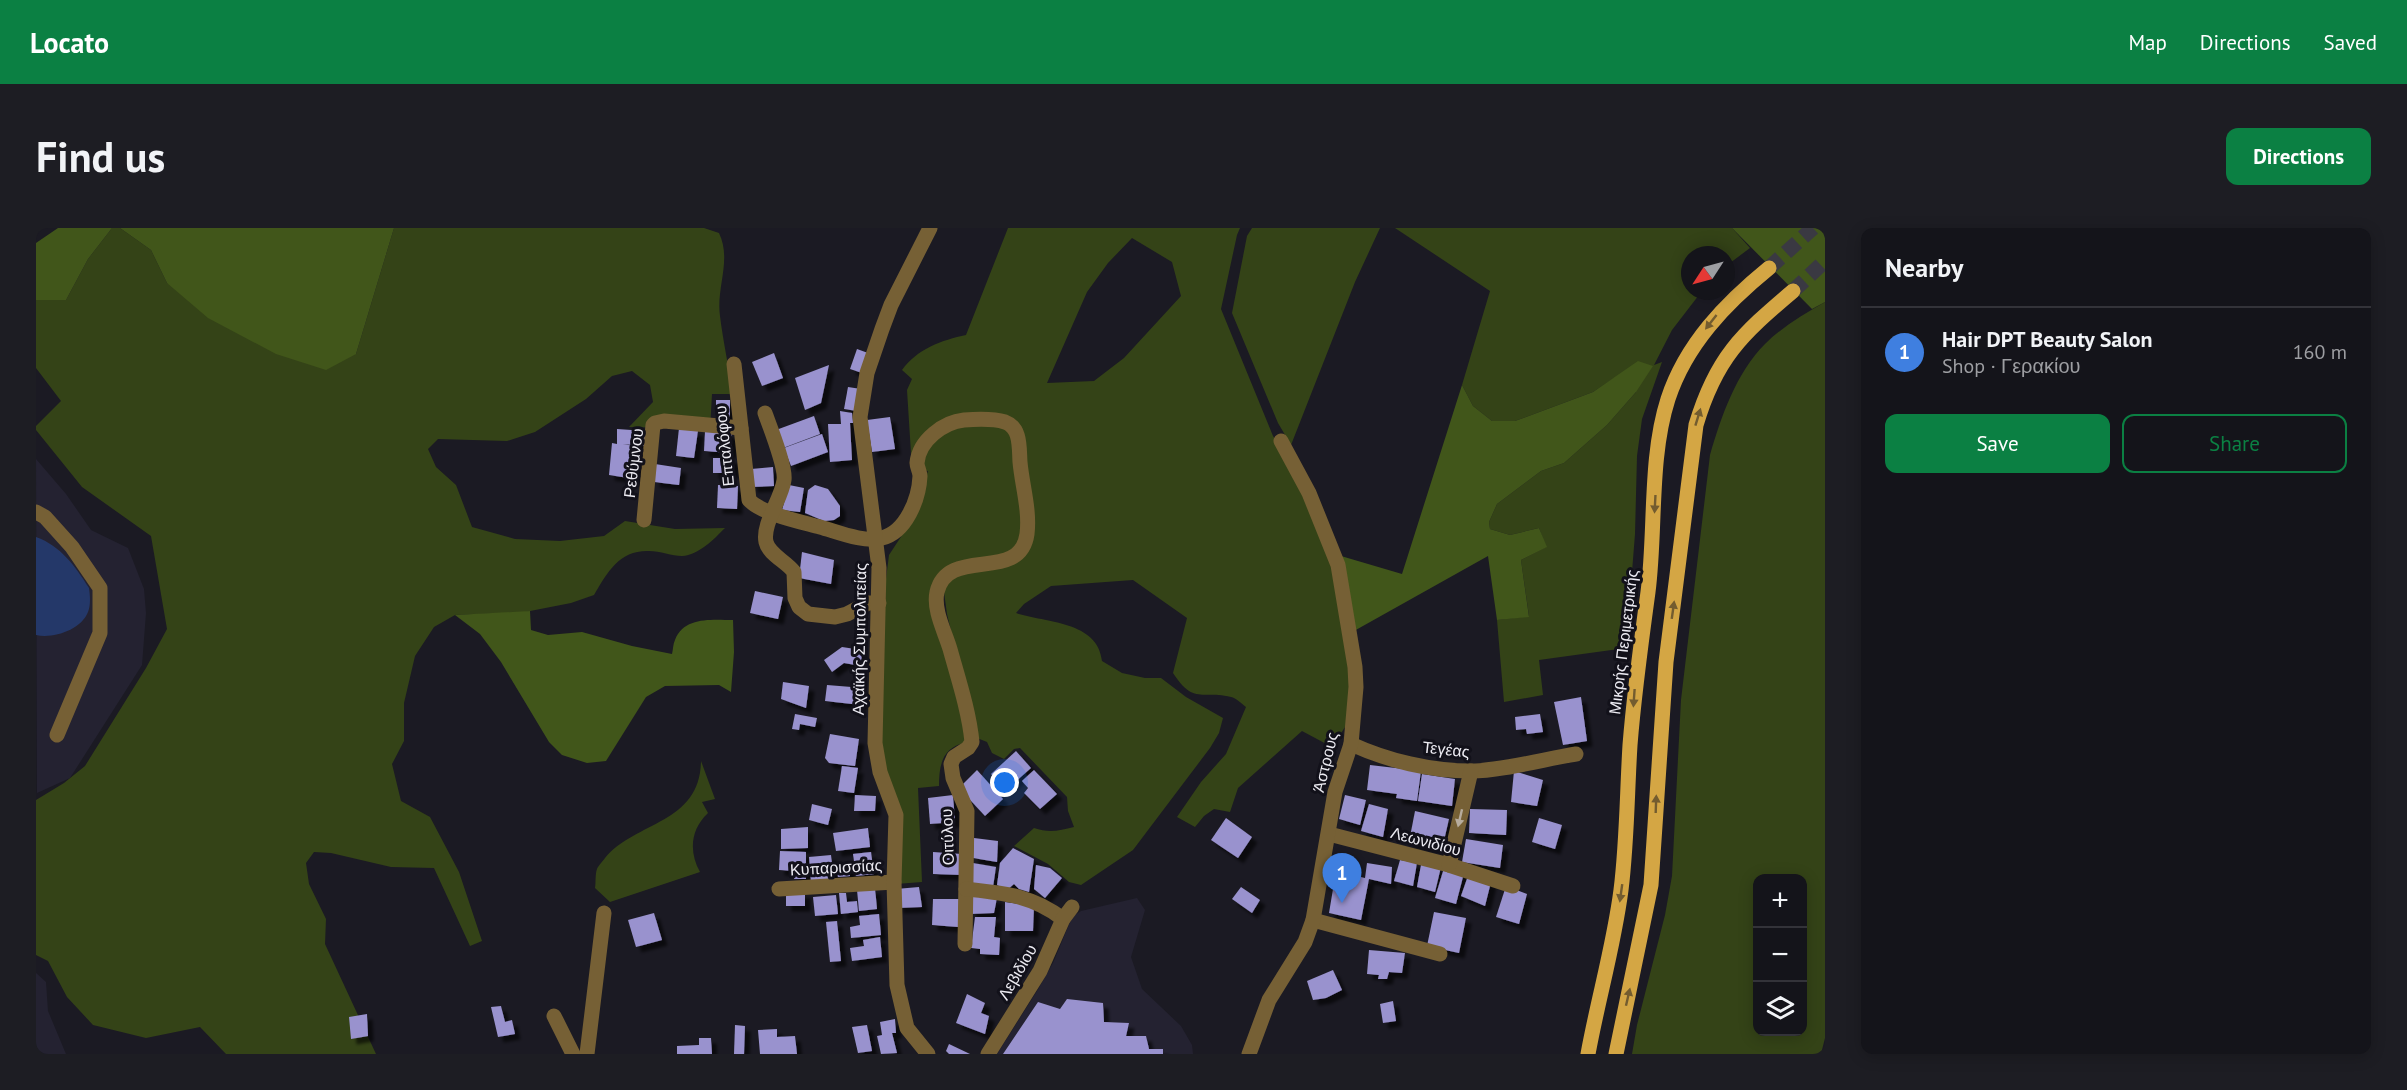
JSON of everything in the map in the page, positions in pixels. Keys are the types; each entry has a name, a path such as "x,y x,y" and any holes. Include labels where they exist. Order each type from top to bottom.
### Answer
{"main road":[{"name":"Μικρής Περιμετρικής","path":"1588,1054 1614,935 1621,888 1635,680 1648,592 1657,463 1663,421 1671,392 1700,337 1724,307 1769,267"},
{"path":"1616,1054 1651,885 1666,662 1690,458 1696,426 1709,389 1727,355 1752,326 1793,291"}],"street":[{"name":"Αχαϊκής Συμπολιτείας","path":"922,1053 907,1028 899,998 894,882 896,815 880,772 875,743 879,568 861,438 860,409 867,373 891,305 930,228"},
{"name":"Επταλόφου","path":"734,364 749,500 756,506 795,521 875,539"},
{"path":"765,413 784,475 779,499 766,532 766,542 773,553 794,572 795,598 804,612 810,615 835,617 847,614 868,603 879,603"},
{"name":"Οιτύλου","path":"875,539 893,534 906,520 920,477 917,461 935,432 949,423 975,419 1008,423 1014,429 1019,440 1027,510 1027,534 1021,550 1004,562 969,565 956,569 942,580 936,596 972,742 968,748 954,757 951,764 953,778 967,811 965,944"},
{"name":"Ρεθύμνου","path":"644,520 655,423 664,421 741,428"},
{"name":"Άστρους","path":"1249,1054 1269,1000 1305,942 1313,920 1335,792 1351,744 1356,687 1342,580 1330,541 1309,493 1281,441"},
{"path":"36,512 45,517 72,548 100,588 100,633 57,735"},
{"name":"Τεγέας","path":"1351,744 1380,756 1412,764 1471,771 1576,754"},
{"path":"1449,865 1471,771"},
{"name":"Λεωνιδίου","path":"1329,834 1449,865 1513,886"},
{"name":"Κυπαρισσίας","path":"779,889 894,882"},
{"name":"Λεβιδίου","path":"966,889 1029,899 1067,913 1040,971 988,1054"},
{"path":"587,1054 604,913"},
{"path":"1313,920 1440,954"},
{"path":"554,1016 573,1054"}],"shaded area":[{"path":"36,459 66,494 91,530 128,548 144,589 146,613 142,665 70,778 37,793"},
{"path":"1137,898 1145,910 1131,957 1142,989 1181,1026 1192,1045 1193,1054 997,1054 1053,963 1075,915 1081,911"},
{"path":"36,973 46,982 48,1011 66,1054 36,1054"}],"green space":[{"path":"58,228 112,228 88,259 66,300 36,300 36,243"},
{"path":"112,228 120,228 151,250 167,283 356,354 394,228 704,228 719,233 723,243 724,263 719,305 733,394 712,394 710,429 629,427 653,402 650,385 632,371 612,376 586,399 535,432 507,441 438,439 428,449 436,467 456,485 472,527 515,539 560,541 604,536 625,521 675,529 725,528 706,546 688,555 678,556 649,551 630,554 610,570 594,595 571,603 525,612 455,615 434,627 415,656 404,703 404,741 392,764 401,801 430,817 459,872 482,941 470,946 434,868 391,867 331,853 314,852 306,863 309,884 326,919 325,944 376,1054 226,1054 200,1027 146,1038 93,1025 67,997 48,961 36,955 36,800 64,783 85,766 146,668 167,629 151,536 82,487 36,430 36,426 61,401 36,368 36,300 66,300 88,259"},
{"path":"120,228 394,228 356,354 326,370 276,354 208,318 167,283 151,250"},
{"path":"1008,228 1240,228 1221,309 1273,436 1289,459 1330,546 1352,672 1347,724 1332,747 1302,731 1238,788 1230,812 1214,809 1195,827 1177,817 1201,782 1226,754 1246,707 1231,697 1193,693 1180,683 1173,673 1187,618 1133,580 1051,586 1024,604 1016,613 1081,631 1091,638 1098,648 1102,661 1122,673 1145,678 1161,678 1186,697 1223,718 1219,733 1210,748 1133,850 1081,885 1069,882 1048,864 1014,846 1034,828 1054,831 1074,827 1068,811 1067,797 1020,748 1014,749 1004,759 992,753 987,742 977,738 947,614 944,592 936,581 967,742 952,748 944,757 939,786 918,788 922,882 896,884 897,849 880,748 886,579 889,555 910,523 928,471 912,469 907,390 912,379 902,370 923,351 966,335","holes":["1132,238 1172,262 1181,296 1124,358 1094,381 1047,383 1087,292 1108,263"]},
{"path":"1252,228 1380,228 1355,282 1291,445 1278,423 1232,313 1247,236"},
{"path":"1395,228 1732,228 1750,248 1735,259 1735,246 1681,246 1681,300 1695,300 1672,330 1654,365 1662,362 1642,419 1637,456 1635,534 1626,648 1539,660 1543,695 1504,702 1497,620 1529,616 1521,560 1546,547 1539,528 1510,535 1490,529 1489,522 1497,504 1541,471 1564,463 1607,425 1636,392 1614,378 1593,392 1515,421 1492,421 1473,406 1462,385 1490,291"},
{"path":"1732,228 1825,228 1825,302 1812,309"},
{"path":"1825,302 1825,1038 1821,1054 1632,1054 1672,876 1681,700 1710,455 1731,396 1746,368 1765,344 1794,321"},
{"path":"1638,361 1653,366 1636,392 1607,425 1564,463 1541,471 1497,504 1489,522 1490,529 1510,535 1539,528 1547,547 1521,560 1529,617 1497,620 1488,556 1354,631 1341,556 1402,574 1462,385 1473,406 1492,421 1515,421 1593,392"},
{"path":"530,611 531,630 548,635 582,632 672,654 679,632 692,623 708,620 733,620 734,652 731,692 719,685 665,686 646,697 606,761 587,763 562,755 549,742 501,662 480,634 455,615"},
{"path":"701,761 715,799 702,802 708,813 698,827 693,841 694,857 700,872 610,902 595,888 598,866 618,846 678,810 690,798 698,782"}],"water":[{"path":"36,537 60,551 89,588 90,606 84,618 66,632 50,636 36,635"}],"building":[{"path":"857,349 868,353 862,373 850,369"},
{"path":"774,353 783,378 762,386 752,362"},
{"path":"829,365 821,403 805,410 795,378"},
{"path":"848,387 861,389 857,411 844,409"},
{"path":"716,400 730,400 730,421 716,421"},
{"path":"840,411 852,413 853,423 850,423 852,460 830,462 828,424 841,424"},
{"path":"814,416 820,434 783,448 776,430"},
{"path":"890,417 895,449 872,452 867,420"},
{"path":"679,428 698,431 694,458 676,456"},
{"path":"617,429 646,431 645,446 623,444 639,447 635,479 609,475 612,443 617,444"},
{"path":"705,431 732,433 731,453 704,451"},
{"path":"822,434 828,452 791,466 784,448"},
{"path":"713,458 733,458 733,473 713,473"},
{"path":"655,464 681,468 679,485 654,482"},
{"path":"773,467 774,486 752,487 751,469"},
{"path":"718,485 738,486 737,509 717,508"},
{"path":"789,485 804,488 800,512 782,510"},
{"path":"815,485 828,489 840,506 840,516 834,520 824,521 805,513 808,490"},
{"path":"802,552 834,560 831,584 799,578"},
{"path":"755,591 783,597 778,619 750,613"},
{"path":"842,647 862,650 861,666 844,663 832,672 824,660"},
{"path":"783,682 809,686 806,708 781,699"},
{"path":"827,685 864,688 861,705 825,701"},
{"path":"1581,697 1587,741 1563,745 1554,702"},
{"path":"795,714 817,718 815,727 800,724 799,730 792,729"},
{"path":"1540,714 1543,732 1527,734 1526,729 1516,730 1515,717"},
{"path":"830,734 859,739 855,766 829,763 825,758"},
{"path":"1016,751 1031,768 1006,790 991,774"},
{"path":"1370,765 1421,771 1417,801 1396,798 1397,794 1367,790"},
{"path":"842,766 858,768 854,793 838,791"},
{"path":"977,770 1003,799 985,816 959,788"},
{"path":"1034,770 1057,794 1040,809 1024,793 1028,788 1022,781"},
{"path":"1514,771 1543,780 1537,806 1511,802"},
{"path":"1422,774 1455,779 1452,806 1418,801"},
{"path":"855,795 876,796 875,811 854,811"},
{"path":"953,795 955,822 930,824 928,798"},
{"path":"1345,795 1366,800 1360,825 1339,819"},
{"path":"812,804 832,809 828,825 809,820"},
{"path":"1369,804 1388,809 1383,837 1361,831"},
{"path":"1470,809 1507,810 1506,835 1469,833"},
{"path":"1415,811 1449,819 1442,849 1409,842"},
{"path":"1226,818 1252,837 1238,858 1211,840"},
{"path":"1539,818 1562,825 1555,849 1532,842"},
{"path":"808,827 808,848 781,849 781,829"},
{"path":"868,828 870,847 836,851 833,833"},
{"path":"974,838 998,841 997,862 973,858"},
{"path":"1466,839 1503,845 1500,868 1462,862"},
{"path":"1013,848 1034,859 1029,892 1019,889 1014,884 1007,890 997,885 1000,863"},
{"path":"780,851 806,852 806,879 794,879 794,871 779,870"},
{"path":"871,852 874,874 856,876 853,854"},
{"path":"933,852 962,854 962,875 933,874"},
{"path":"831,855 834,880 811,882 809,857"},
{"path":"1400,860 1417,863 1413,886 1394,881"},
{"path":"849,862 850,876 838,877 836,864"},
{"path":"973,863 996,867 993,887 972,884"},
{"path":"1367,863 1392,867 1391,884 1369,879 1361,920 1329,913 1336,871 1365,878"},
{"path":"1036,865 1050,868 1062,878 1045,898 1034,889"},
{"path":"1421,865 1441,867 1435,892 1417,887"},
{"path":"1444,868 1464,873 1456,904 1435,898"},
{"path":"1469,873 1491,882 1485,906 1461,896"},
{"path":"1506,886 1527,894 1519,924 1496,917"},
{"path":"919,887 922,907 898,908 896,889"},
{"path":"1241,887 1260,900 1252,913 1232,899"},
{"path":"875,888 877,909 859,911 857,890"},
{"path":"786,893 805,893 805,906 786,906"},
{"path":"839,893 846,893 847,902 857,901 858,912 841,914"},
{"path":"836,895 838,914 815,916 813,897"},
{"path":"971,895 997,898 994,913 971,914"},
{"path":"933,899 959,899 958,927 932,925"},
{"path":"1005,902 1034,906 1033,931 1005,931"},
{"path":"1434,912 1466,918 1459,953 1427,946"},
{"path":"654,913 662,940 636,947 628,920"},
{"path":"879,914 881,935 851,938 850,927 860,925 859,916"},
{"path":"975,917 996,917 994,937 1000,938 999,955 980,954 980,949 971,948"},
{"path":"837,921 841,961 830,962 826,922"},
{"path":"880,937 882,957 852,961 850,948 864,946 863,940"},
{"path":"1369,950 1405,953 1402,973 1389,972 1387,979 1378,979 1379,975 1367,974"},
{"path":"1333,970 1342,990 1326,998 1313,1000 1307,981"},
{"path":"967,994 985,1003 981,1013 989,1016 985,1034 956,1023"},
{"path":"1067,999 1103,1003 1104,1022 1129,1023 1126,1036 1146,1036 1149,1049 1163,1049 1163,1054 1003,1054 1038,1002 1060,1009"},
{"path":"1393,1001 1396,1021 1383,1023 1380,1004"},
{"path":"501,1006 505,1022 512,1020 515,1034 498,1037 491,1007"},
{"path":"367,1014 368,1036 351,1039 349,1017"},
{"path":"895,1019 896,1033 892,1033 897,1053 881,1054 877,1036 882,1035 880,1022"},
{"path":"735,1025 745,1026 744,1054 734,1054"},
{"path":"867,1025 872,1051 858,1053 852,1027"},
{"path":"777,1029 777,1037 795,1036 797,1054 760,1054 758,1030"},
{"path":"699,1038 711,1038 712,1054 677,1054 677,1046 699,1045"},
{"path":"949,1044 970,1054 949,1054 946,1051"}],"tunnel":[{"path":"1769,268 1813,228"},
{"path":"1793,291 1825,261"}],"place":[{"name":"Hair DPT Beauty Salon","path":"1342,903"}]}
